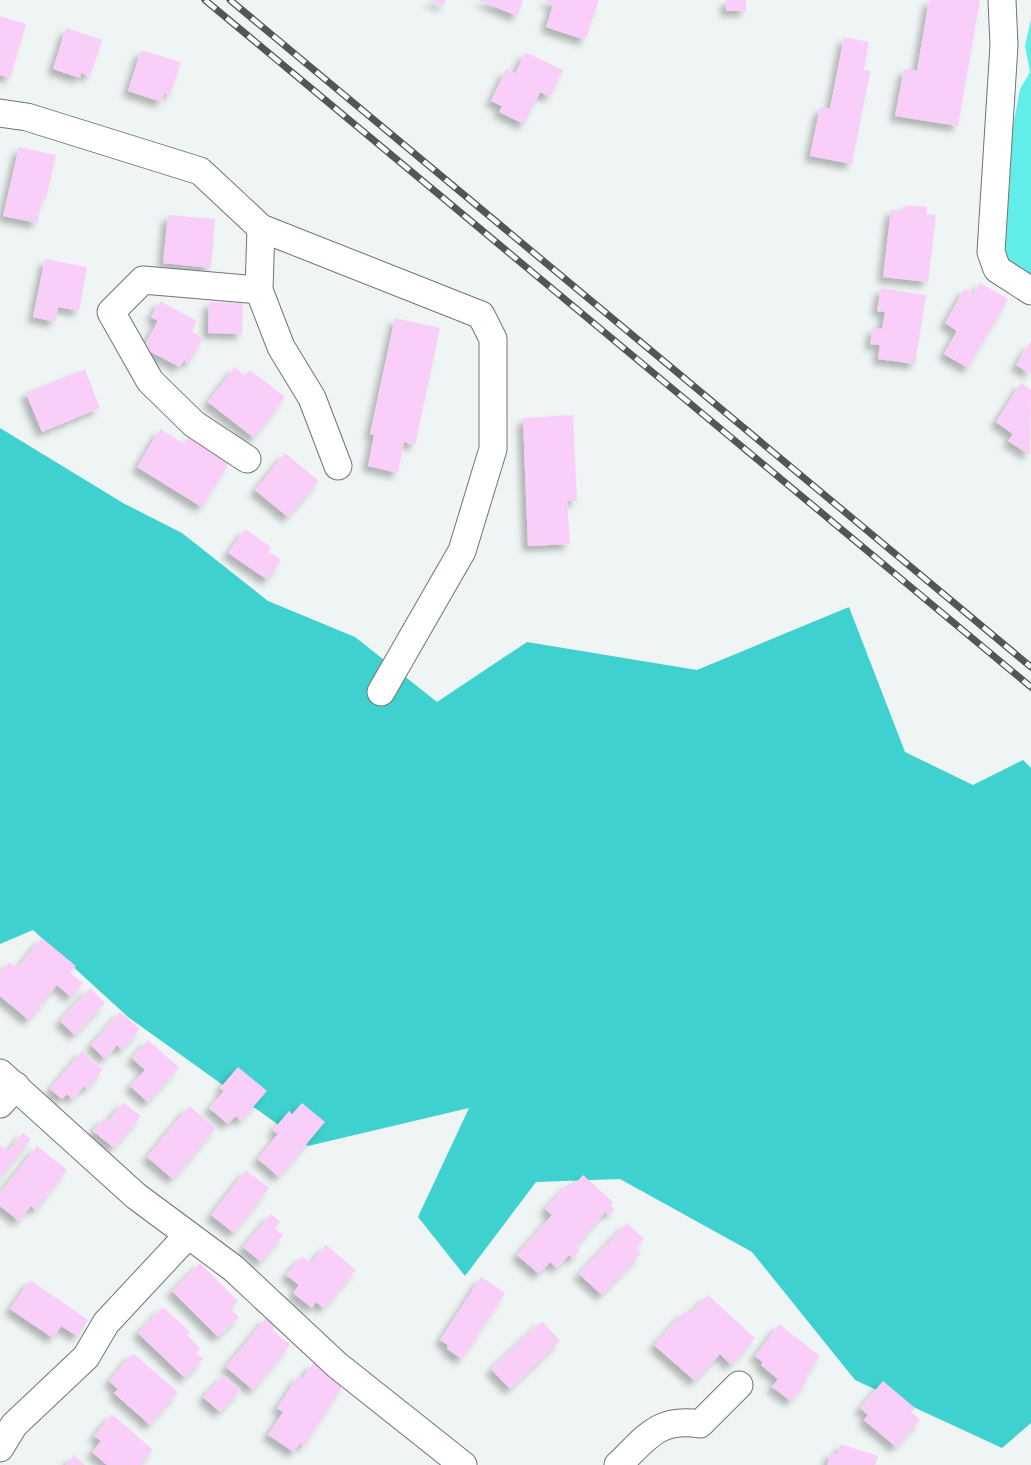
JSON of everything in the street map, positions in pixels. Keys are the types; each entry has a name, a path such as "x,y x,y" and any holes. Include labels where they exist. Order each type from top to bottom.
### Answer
{"street":[{"path":"1002,0 1004,45 991,252 997,269 1031,291"},
{"path":"0,113 27,117 200,171 261,228 481,315 493,339 493,449 462,551 381,692"},
{"path":"261,228 259,290 281,347 312,399 338,466"},
{"path":"247,459 194,424 150,381 111,312 143,280 259,290"},
{"path":"5,1088 136,1196 233,1268 337,1365 464,1465"},
{"path":"0,1448 14,1425 86,1356 106,1323 189,1235"},
{"path":"618,1465 652,1431 682,1421 700,1424 739,1385"}],"shaded area":[{"path":"1031,19 1031,278 1003,257 1009,148 1020,89 1030,72 1025,46"},
{"path":"0,428 123,503 182,533 268,601 355,637 437,702 527,642 697,670 849,607 905,752 973,785 1023,760 1031,768 1031,1423 1002,1448 855,1380 752,1252 620,1179 536,1182 465,1276 418,1217 469,1108 308,1146 128,1017 33,930 0,944"}],"building":[{"path":"428,0 446,0 443,6"},
{"path":"479,0 523,0 517,16"},
{"path":"547,0 599,0 585,40 546,27 553,5 546,2"},
{"path":"726,0 746,0 746,11 726,11"},
{"path":"929,0 980,0 958,126 895,116 904,69 917,71"},
{"path":"0,16 26,24 10,78 0,75"},
{"path":"66,28 102,40 90,76 81,73 80,78 53,69"},
{"path":"844,37 869,42 864,70 870,71 852,164 810,156 820,107 830,109"},
{"path":"141,50 181,62 170,95 164,93 162,102 128,91"},
{"path":"525,52 563,70 550,97 540,92 524,124 499,112 502,106 491,101 506,69 515,74"},
{"path":"19,147 56,155 46,198 43,197 37,223 3,216"},
{"path":"905,205 927,207 926,214 936,215 928,282 883,277 891,210 904,211"},
{"path":"168,215 215,219 211,268 163,263"},
{"path":"45,259 87,267 79,311 58,307 55,322 33,317"},
{"path":"980,283 1008,299 968,368 944,354 957,331 945,323 965,288 974,294"},
{"path":"881,288 926,295 915,364 878,359 880,345 870,344 873,328 882,329 885,312 877,311"},
{"path":"160,301 197,321 191,331 203,338 189,363 184,360 180,367 143,348 158,321 151,317"},
{"path":"209,302 243,303 242,334 208,333"},
{"path":"395,318 440,328 415,445 404,442 398,473 368,466 374,435 370,434"},
{"path":"1031,341 1031,374 1016,365"},
{"path":"235,367 245,376 250,370 285,397 254,438 208,402"},
{"path":"85,369 100,408 42,432 26,393"},
{"path":"1021,383 1031,390 1030,455 1008,441 1013,434 996,422"},
{"path":"573,415 577,501 567,501 570,544 528,546 523,418"},
{"path":"160,429 184,444 189,437 229,463 202,507 137,467"},
{"path":"285,453 319,481 288,517 255,490"},
{"path":"245,529 271,547 269,552 281,560 268,580 228,553"},
{"path":"42,938 76,966 70,973 83,983 71,997 57,985 29,1020 0,996 0,972 9,962 17,968"},
{"path":"90,988 105,1003 75,1035 60,1021"},
{"path":"120,1012 140,1029 122,1050 117,1045 105,1059 91,1045"},
{"path":"148,1040 179,1067 148,1102 130,1086 145,1070 132,1058"},
{"path":"82,1051 103,1069 87,1089 84,1086 73,1099 67,1094 62,1099 50,1089"},
{"path":"238,1067 267,1091 241,1121 236,1116 228,1124 209,1108 224,1091 220,1088"},
{"path":"123,1102 141,1116 114,1148 93,1131 104,1118 108,1121"},
{"path":"302,1103 325,1122 279,1177 258,1159 278,1134 273,1130 289,1111 292,1114"},
{"path":"189,1106 216,1128 173,1179 147,1157"},
{"path":"23,1133 31,1139 0,1177 0,1145 8,1151"},
{"path":"37,1146 67,1170 36,1210 31,1206 19,1221 0,1206 0,1193"},
{"path":"246,1170 269,1188 234,1233 211,1215"},
{"path":"583,1175 613,1202 610,1205 615,1209 610,1214 606,1211 576,1246 580,1250 573,1259 569,1255 557,1268 550,1262 539,1274 517,1255 552,1215 545,1209 569,1183 573,1186"},
{"path":"271,1214 280,1222 275,1229 283,1235 261,1262 243,1247"},
{"path":"627,1223 644,1239 636,1248 641,1253 602,1295 579,1274"},
{"path":"326,1245 356,1270 324,1308 316,1302 312,1308 293,1293 299,1285 286,1275 302,1256 311,1263"},
{"path":"200,1263 238,1301 230,1308 239,1317 218,1337 172,1291"},
{"path":"481,1277 505,1293 462,1359 447,1349 448,1345 440,1340"},
{"path":"30,1280 88,1320 77,1336 61,1326 53,1338 10,1309"},
{"path":"708,1295 755,1338 731,1365 720,1354 695,1381 654,1345 685,1311 689,1314"},
{"path":"163,1307 190,1332 187,1335 200,1348 196,1353 203,1359 185,1378 138,1333"},
{"path":"266,1318 276,1326 272,1330 290,1345 253,1390 226,1367"},
{"path":"542,1321 560,1341 510,1389 491,1369"},
{"path":"779,1324 820,1356 805,1377 808,1379 791,1401 772,1387 778,1379 761,1365 763,1362 755,1356"},
{"path":"133,1353 178,1392 150,1425 114,1393 118,1389 109,1381"},
{"path":"313,1363 344,1383 304,1446 300,1443 294,1452 268,1435 283,1412 277,1408 298,1376 302,1379"},
{"path":"224,1375 241,1390 220,1412 203,1397"},
{"path":"883,1381 915,1408 911,1412 920,1420 896,1447 864,1420 868,1415 860,1408"},
{"path":"112,1414 153,1450 140,1465 107,1465 92,1452 101,1441 94,1436"},
{"path":"841,1444 878,1456 875,1465 827,1465 831,1452 838,1454"},
{"path":"74,1455 85,1465 66,1465"}],"railway":[{"path":"205,0 1031,687"},
{"path":"230,0 1031,667"}]}
